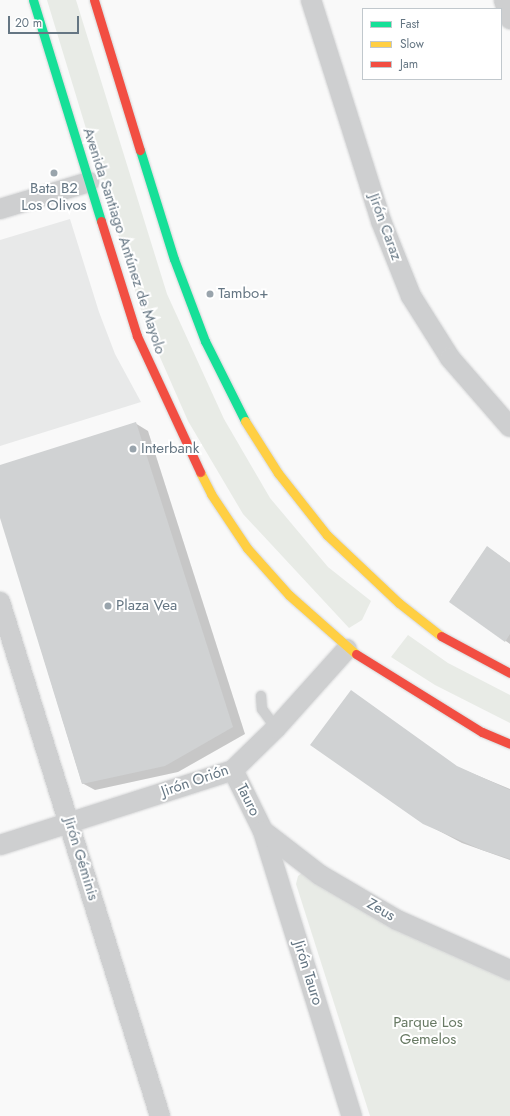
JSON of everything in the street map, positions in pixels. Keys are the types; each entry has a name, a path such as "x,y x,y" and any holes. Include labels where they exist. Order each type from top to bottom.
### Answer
{"main road":[{"name":"Avenida Santiago Antúnez de Mayolo","path":"33,0 137,336 178,427 211,494 247,548 289,595 347,649 482,732 510,744"},
{"path":"94,0 176,266 205,341 238,410 278,473 327,535 409,612 449,641 510,673"}],"street":[{"name":"Jirón Caraz","path":"311,0 381,221 411,296 450,358 510,427"},
{"path":"504,0 510,19"},
{"path":"0,209 90,182"},
{"name":"Jirón Géminis","path":"0,602 160,1116"},
{"name":"Jirón Orión","path":"0,845 233,770 276,728 347,649"},
{"name":"Tauro","path":"233,770 263,830"},
{"name":"Zeus","path":"263,830 320,875 397,920 510,970"},
{"name":"Jirón Tauro","path":"263,830 352,1116"}],"lane":[{"path":"261,696 262,709 276,728"}],"shaded area":[{"path":"70,219 99,312 115,354 141,402 0,446 0,240"}],"green space":[{"path":"47,0 76,0 167,294 224,419 270,498 328,567 371,601 362,620 349,628 243,514 188,421 145,323"},
{"path":"408,635 448,663 510,695 510,723 435,685 391,657"},
{"name":"Parque Los Gemelos","path":"303,872 510,975 510,1116 370,1116 296,884 298,876"}],"building":[{"path":"136,422 233,727 165,766 82,784 0,518 0,465"},
{"path":"487,546 510,563 510,634 505,642 449,602"},
{"path":"351,690 457,766 510,790 510,859 482,850 423,824 310,745"}],"traffic: fast":[{"path":"33,0 101,221"},
{"path":"140,150 174,259 205,341 245,421"}],"traffic: slow":[{"path":"245,421 278,473 327,535 399,603 441,636"},
{"path":"200,472 211,494 247,548 289,595 356,654"}],"traffic: jam":[{"path":"94,0 140,150"},
{"path":"101,221 137,336 200,472"},
{"path":"441,636 510,673"},
{"path":"356,654 482,732 510,744"}],"place":[{"name":"Bata B2 Los Olivos","path":"54,173"},
{"name":"Tambo+","path":"210,294"},
{"name":"Interbank","path":"133,449"},
{"name":"Plaza Vea","path":"108,606"}]}
